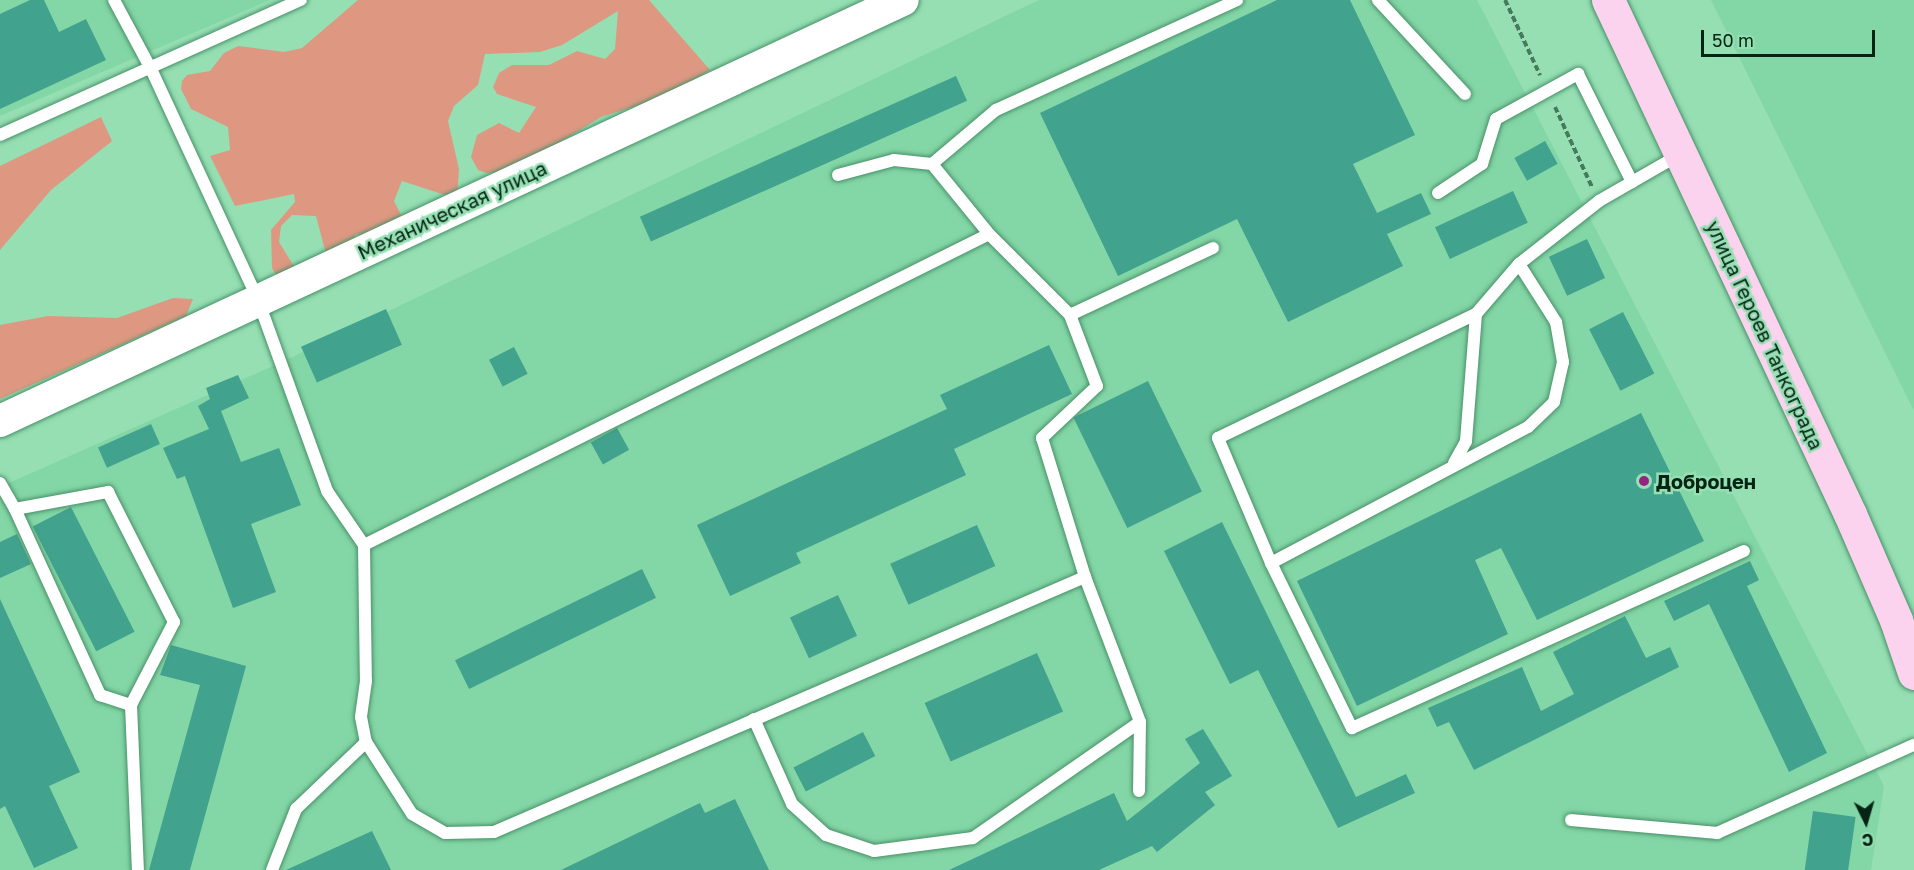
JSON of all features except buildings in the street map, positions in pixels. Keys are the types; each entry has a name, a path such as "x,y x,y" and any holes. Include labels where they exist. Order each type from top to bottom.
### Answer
{"main road":[{"name":"улица Героев Танкограда","path":"1608,0 1850,514 1896,621 1914,672"}],"street":[{"name":"Механическая улица","path":"0,421 903,0"}],"lane":[{"path":"114,0 151,69 258,300 327,491 364,545 366,681 361,717 366,742 412,814 445,833 494,832 1085,577"},
{"path":"0,135 301,0"},
{"path":"932,164 996,110 1237,0"},
{"path":"1378,0 1465,94"},
{"path":"1437,193 1482,164 1496,119 1578,74 1632,182"},
{"path":"1679,155 1599,201 1519,264 1476,314 1218,438 1271,563 1352,728 1744,550"},
{"path":"838,175 894,160 932,164 989,234 1070,315 1097,386 1042,438 1085,577 1140,722 1139,792"},
{"path":"364,545 989,234"},
{"path":"1070,315 1213,248"},
{"path":"1271,563 1454,463 1528,427 1554,402 1563,362 1556,322 1519,264"},
{"path":"1454,463 1466,441 1476,314"},
{"path":"0,483 15,509 100,695 131,705"},
{"path":"15,509 108,492 174,622 131,705 138,870"},
{"path":"754,719 792,804 826,835 874,851 973,838 1140,722"},
{"path":"272,870 296,809 366,742"},
{"path":"1571,820 1717,834 1914,745"}],"shaded area":[{"path":"0,0 270,0 0,116"},
{"path":"358,0 649,0 710,70 667,96 601,117 523,165 502,172 486,173 478,170 471,157 477,135 499,123 519,133 536,107 497,94 493,87 499,73 512,65 549,65 577,51 605,59 615,49 618,11 562,45 540,52 485,54 478,85 454,106 448,121 459,169 457,199 402,181 394,201 408,229 403,242 356,234 340,259 326,254 316,216 292,215 281,226 279,242 295,268 276,275 272,268 271,230 295,202 294,194 235,206 210,156 230,150 228,127 191,109 181,89 182,81 187,75 210,71 224,53 238,46 284,52 302,48"},
{"path":"1039,0 1477,0 1884,786 1871,870 0,870 0,487 282,362"},
{"path":"1711,0 1914,0 1914,411"},
{"path":"101,117 112,141 51,190 0,250 0,166"},
{"path":"173,298 193,299 186,316 0,399 0,325 48,316 117,318"}],"place":[{"name":"Доброцен","path":"1644,481"}]}
